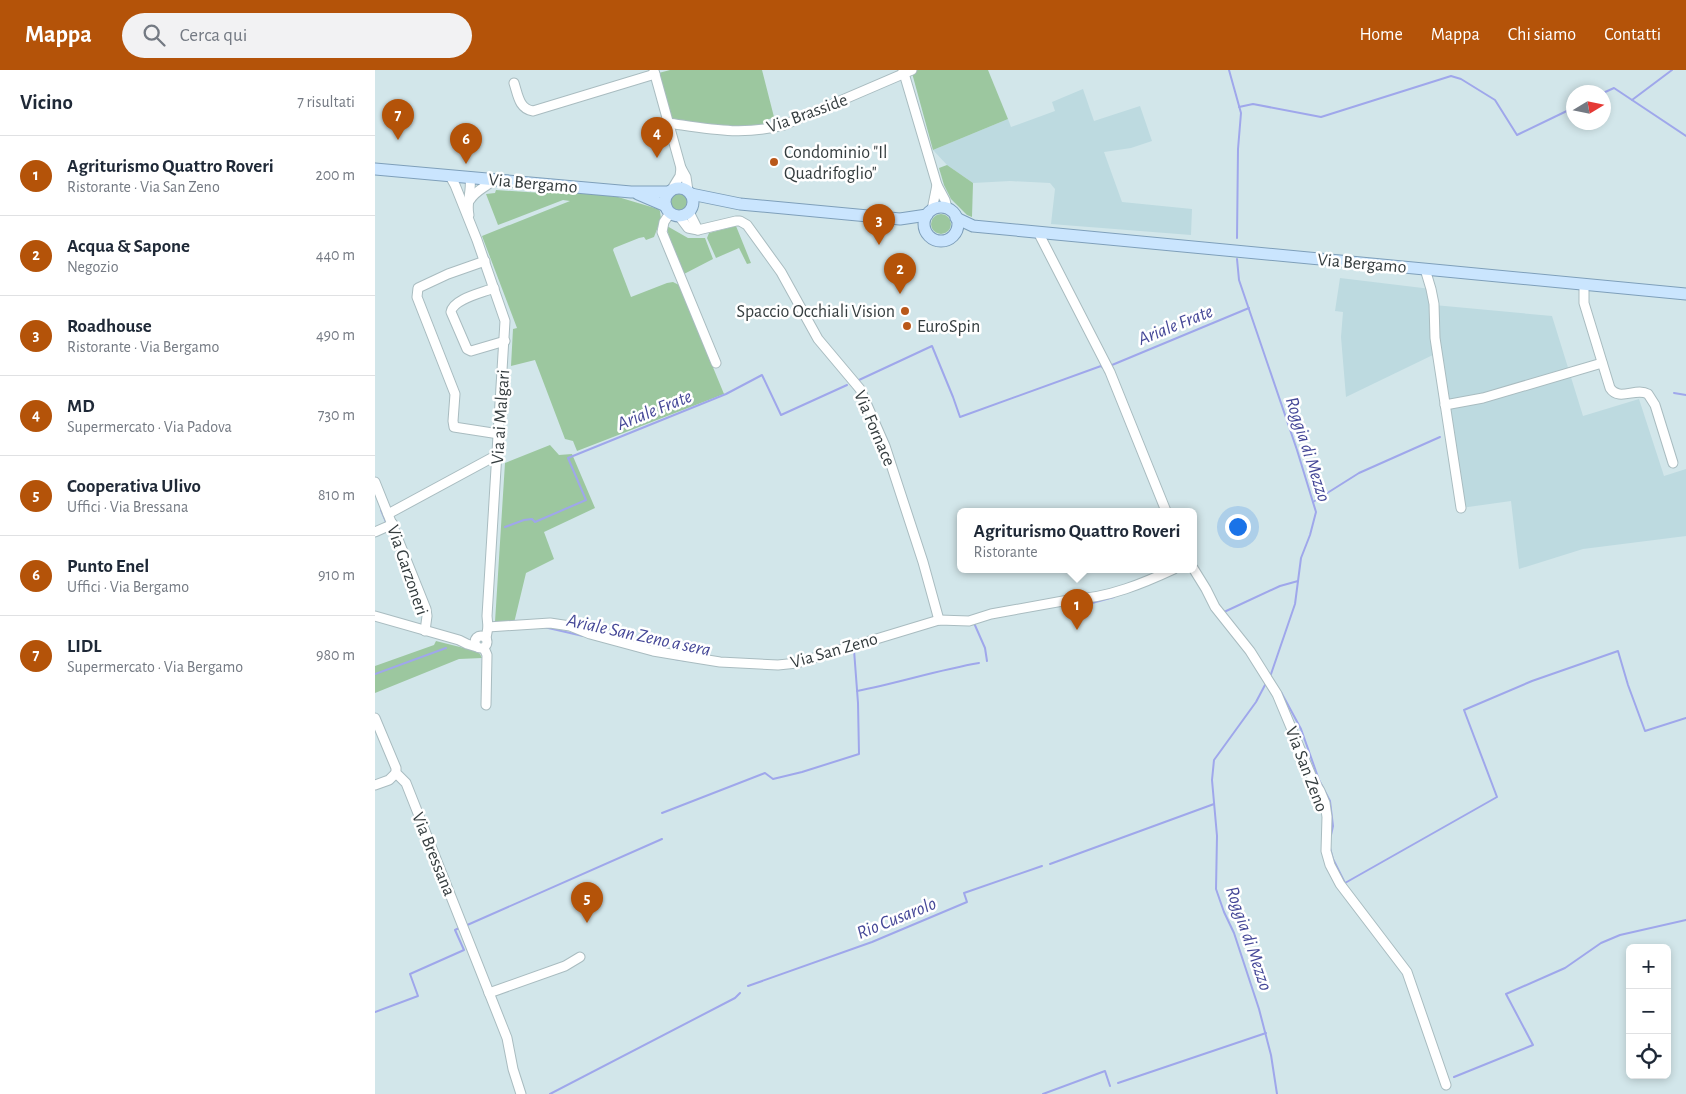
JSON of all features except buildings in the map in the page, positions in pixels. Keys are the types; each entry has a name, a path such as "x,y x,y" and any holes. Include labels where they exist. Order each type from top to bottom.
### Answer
{"main road":[{"name":"Via Bergamo","path":"375,169 631,192 671,191 680,188 731,202 900,219 928,217 939,207 951,210 956,218 973,226 1686,294"},
{"path":"671,191 665,201 679,211 694,202 690,192"},
{"name":"Via Bergamo","path":"631,192 679,211 731,202"},
{"name":"Via Bergamo","path":"928,217 928,235 938,241 948,239 955,233 973,226"},
{"path":"955,233 957,228 956,218"}],"street":[{"name":"Via Brasside","path":"668,123 728,131 763,130 784,125 906,71"},
{"path":"906,71 937,185 947,208"},
{"path":"514,83 522,106 526,110 533,111 655,72 681,168 686,177 690,192"},
{"path":"671,191 680,176 681,168"},
{"name":"Via ai Malgari","path":"449,176 459,196 505,316 487,616"},
{"path":"459,196 462,186 470,178"},
{"name":"Via ai Malgari","path":"470,178 471,187 468,210 470,224"},
{"path":"469,200 478,190 487,186 493,180"},
{"path":"928,217 937,185"},
{"path":"679,211 664,222 662,232 716,363"},
{"name":"Via Fornace","path":"679,211 698,230 736,221 747,225 781,272 818,339 860,389 885,446 923,562 939,620"},
{"path":"1038,232 1110,372 1165,508"},
{"path":"485,261 448,274 418,288 417,297 455,394 454,428 499,434"},
{"path":"1425,269 1434,304 1435,338 1461,508"},
{"path":"1584,284 1584,303 1612,392 1620,395 1643,391 1648,394 1652,399 1673,463"},
{"path":"494,288 457,303 451,312 467,349 471,352 505,341"},
{"path":"1445,405 1483,398 1603,363"},
{"path":"389,514 497,455"},
{"name":"Via Garzoneri","path":"375,482 426,609 425,631"},
{"path":"375,532 393,524"},
{"name":"Via San Zeno","path":"488,627 550,623 570,626 590,634 653,651 719,662 778,665 797,663 939,620 969,621 991,614 1074,599 1087,599 1119,590 1164,573"},
{"name":"Via San Zeno","path":"1196,573 1207,589 1215,607 1250,651 1277,694 1313,780 1325,803 1327,817 1326,851 1331,865 1340,884 1407,972 1446,1085"},
{"path":"375,616 481,647 487,655 486,705"},
{"path":"481,637 488,627 487,616"},
{"path":"481,637 487,616"},
{"path":"459,640 467,637 481,637 487,643 481,647"},
{"name":"Via Bressana","path":"375,718 397,768 396,773 406,783 507,1038 513,1069 521,1094"},
{"path":"375,785 389,780 396,773"},
{"path":"489,993 565,966 580,956"}],"shaded area":[{"path":"1083,89 1094,121 1140,106 1152,141 1131,148 1104,152 1122,202 1192,209 1191,235 1051,224 1055,189 1050,183 1010,181 973,183 947,165 933,150 1008,119 1011,127 1055,111 1052,102"},
{"path":"1340,278 1431,289 1434,305 1552,316 1583,416 1639,399 1664,476 1686,469 1686,536 1583,549 1519,569 1511,501 1461,508 1437,353 1346,397 1341,337 1343,312 1335,311"}],"green space":[{"path":"670,70 762,70 774,117 765,121 763,130 668,123 655,74"},
{"path":"916,70 988,70 1008,119 933,150 912,73"},
{"path":"947,165 973,183 972,217 967,215 951,199 944,185 939,168"},
{"path":"496,190 542,193 560,190 618,197 658,209 661,219 654,237 646,240 644,237 639,238 613,250 631,297 667,283 673,282 679,285 724,394 577,451 573,441 565,439 535,360 511,366 513,329 517,328 482,236 570,201 563,200 498,225 486,194 495,193"},
{"path":"679,194 685,196 687,202 685,208 679,210 673,208 671,202 673,196"},
{"path":"937,214 945,214 951,220 951,228 945,234 937,234 931,228 931,220"},
{"path":"667,226 688,238 705,238 713,259 684,274 669,238"},
{"path":"736,226 751,263 747,264 739,248 716,258 707,238 709,233"},
{"path":"550,445 559,455 572,454 595,508 544,532 554,559 526,573 514,623 495,622 505,463"},
{"path":"436,641 476,651 482,658 459,659 375,693 375,666 434,645"}],"waterway":[{"name":"Roggia di Mezzo","path":"1229,70 1241,113 1238,149 1237,238"},
{"path":"1632,100 1672,70"},
{"path":"1239,107 1253,104 1321,117 1451,76 1461,79 1495,100 1517,135 1566,111"},
{"path":"1611,89 1614,88 1686,136"},
{"name":"Roggia di Mezzo","path":"1237,259 1239,280 1316,512 1301,558 1295,604 1270,677"},
{"name":"Ariale Frate","path":"1112,365 1249,308"},
{"name":"Ariale Frate","path":"859,380 932,346 960,417 1101,366 1103,368"},
{"name":"Ariale Frate","path":"505,527 524,520 532,519 535,522 586,500 568,458 726,394 762,375 781,415 847,385"},
{"path":"1674,393 1686,395"},
{"path":"1313,502 1359,473 1440,437"},
{"name":"Ariale Frate","path":"381,510 386,522"},
{"name":"Ariale Frate","path":"389,531 398,551"},
{"path":"1224,612 1280,586 1298,581"},
{"path":"1072,604 1092,603 1114,597"},
{"path":"974,623 985,648 987,661"},
{"name":"Ariale San Zeno a sera","path":"544,627 583,636"},
{"name":"Ariale San Zeno a sera","path":"375,674 446,648"},
{"path":"662,813 765,773 773,779 859,754 858,703 854,650 852,650"},
{"path":"1330,848 1333,859 1345,883 1497,797 1464,710 1532,681 1618,651 1645,731 1686,718"},
{"name":"Ariale San Zeno a sera","path":"675,659 688,661"},
{"path":"857,691 979,663"},
{"name":"Roggia di Mezzo","path":"1265,685 1256,702 1214,760 1212,780 1217,836 1216,889 1234,933 1259,1009 1271,1055 1277,1094"},
{"path":"1281,692 1301,729 1319,780 1330,801 1333,826 1331,835"},
{"name":"Rio Cusarolo","path":"1050,864 1214,804"},
{"path":"465,926 662,839"},
{"name":"Rio Cusarolo","path":"748,986 872,942 967,902 964,893 1042,866"},
{"path":"1454,1077 1533,1045 1506,994 1565,968 1601,943 1620,935 1686,920"},
{"path":"375,1012 418,996 410,974 464,950 455,930 459,928"},
{"name":"Rio Cusarolo","path":"550,1094 735,998 740,993"},
{"path":"1118,1083 1266,1033"},
{"path":"1043,1094 1105,1071 1110,1086"}],"place":[{"name":"LIDL","path":"398,140"},
{"name":"MD","path":"657,158"},
{"name":"Condominio \"Il Quadrifoglio\"","path":"774,162"},
{"name":"Punto Enel","path":"466,164"},
{"name":"Roadhouse","path":"879,245"},
{"name":"Acqua & Sapone","path":"900,294"},
{"name":"Spaccio Occhiali Vision","path":"905,311"},
{"name":"EuroSpin","path":"907,326"},
{"name":"Agriturismo Quattro Roveri","path":"1077,630"},
{"name":"Cooperativa Ulivo","path":"587,923"}]}
